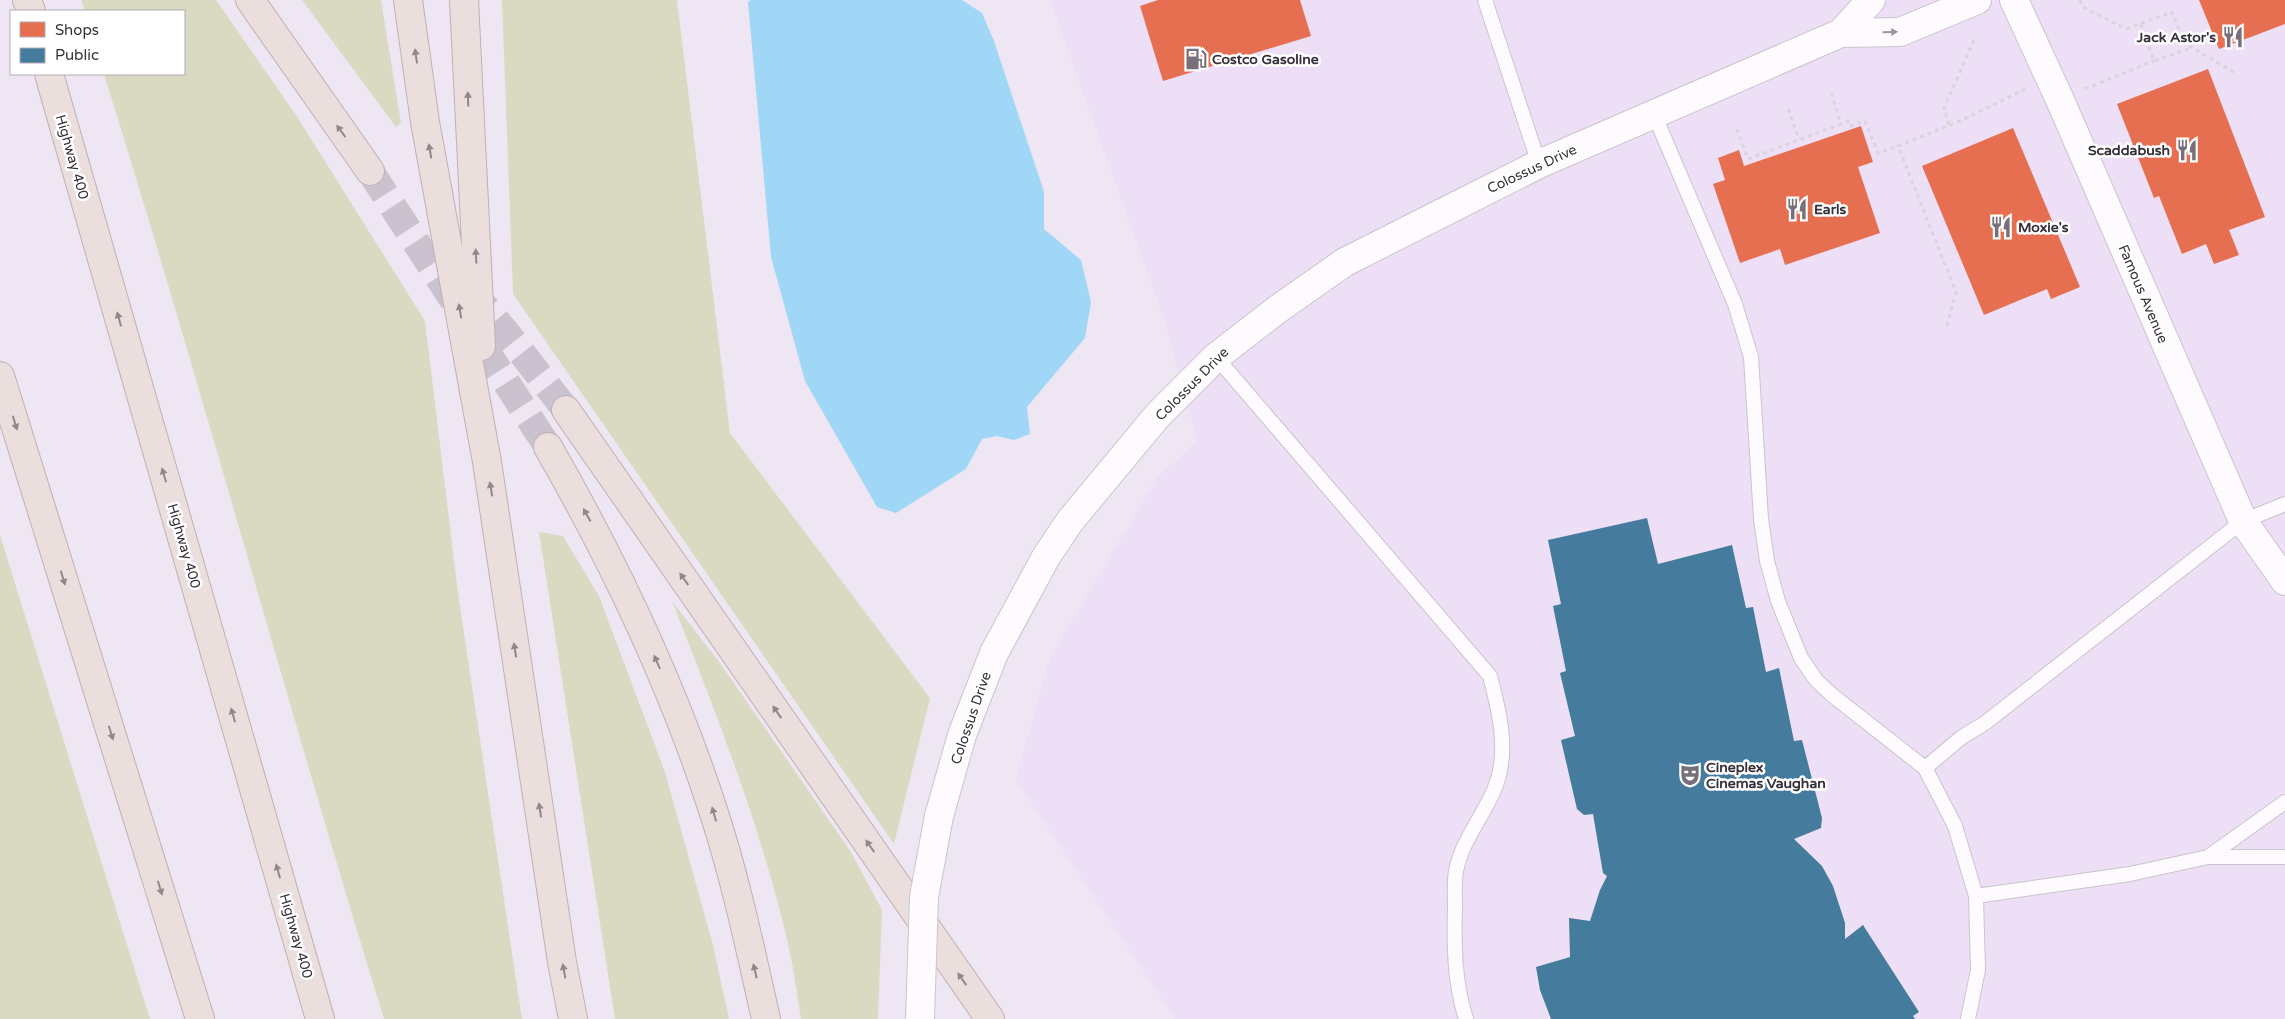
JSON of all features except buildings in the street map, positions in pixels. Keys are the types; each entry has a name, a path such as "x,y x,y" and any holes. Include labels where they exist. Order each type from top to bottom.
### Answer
{"highway":[{"path":"250,0 370,171"},
{"path":"408,0 425,122 487,462 562,962 573,1019"},
{"path":"464,0 487,462"},
{"name":"Highway 400","path":"48,75 320,1019"},
{"path":"0,376 200,1019"},
{"path":"566,410 990,1019"},
{"path":"548,447 603,546 674,701 715,816 742,913 766,1019"}],"street":[{"name":"Colossus Drive","path":"1841,33 1871,0"},
{"name":"Colossus Drive","path":"920,1019 924,897 939,816 962,735 994,653 1046,557 1070,521 1158,415 1216,357 1278,309 1345,262 1539,164 1841,33 1900,32 1977,0"},
{"name":"Famous Avenue","path":"2014,0 2055,89 2243,521 2285,581"}],"lane":[{"path":"1485,0 1539,164"},
{"path":"1654,114 1735,304 1751,357 1761,519 1767,561 1778,601 1801,658 1816,680 1832,695 1925,768 1955,826 1976,896 1978,970 1968,1019"},
{"path":"1216,357 1490,676 1499,711 1502,748 1496,784 1468,838 1456,872 1454,950 1460,1001 1466,1019"},
{"path":"1925,768 1962,737 1985,723 2243,521 2285,504"},
{"path":"2208,857 2285,802"},
{"path":"1976,896 2130,874 2208,857 2285,857"}],"path":[{"path":"2080,0 2083,6 2126,29 2172,12 2184,43 2237,74"},
{"path":"2141,24 2154,61"},
{"path":"1950,125 1944,108 1974,40"},
{"path":"1738,129 1748,159 1849,121 1851,126 1865,121 1878,153 1950,125 2055,89 2154,61 2192,47"},
{"path":"1831,93 1841,124"},
{"path":"1788,109 1800,140"},
{"path":"1898,146 1956,292 1947,326"}],"shaded area":[{"path":"1050,0 2285,0 2285,1019 1175,1019 1016,780 1050,657 1157,478 1197,441 1164,319"}],"green space":[{"path":"81,0 216,0 296,115 425,321 458,593 522,1019 384,1019 104,75 185,75 185,10 85,10"},
{"path":"302,0 381,0 401,123 396,127"},
{"path":"502,0 677,0 730,433 930,698 894,844 513,294"},
{"path":"539,532 563,536 599,596 665,772 713,945 729,1019 615,1019"},
{"path":"0,535 150,1019 0,1019"},
{"path":"672,601 720,663 851,852 882,910 878,1019 801,1019 790,953 765,856 721,728"}],"water":[{"path":"751,0 962,0 982,13 994,41 1044,192 1044,229 1081,260 1091,302 1085,338 1027,407 1030,434 1014,440 997,436 982,439 966,469 896,513 877,507 805,381 771,257 748,2"}],"tunnel":[{"path":"370,171 548,447"},
{"path":"469,288 566,410"}],"place":[{"name":"Jack Astor's","path":"2233,37"},
{"name":"Costco Gasoline","path":"1196,59"},
{"name":"Scaddabush","path":"2187,150"},
{"name":"Earls","path":"1797,209"},
{"name":"Moxie's","path":"2001,227"},
{"name":"Cineplex Cinemas Vaughan","path":"1690,775"}]}
